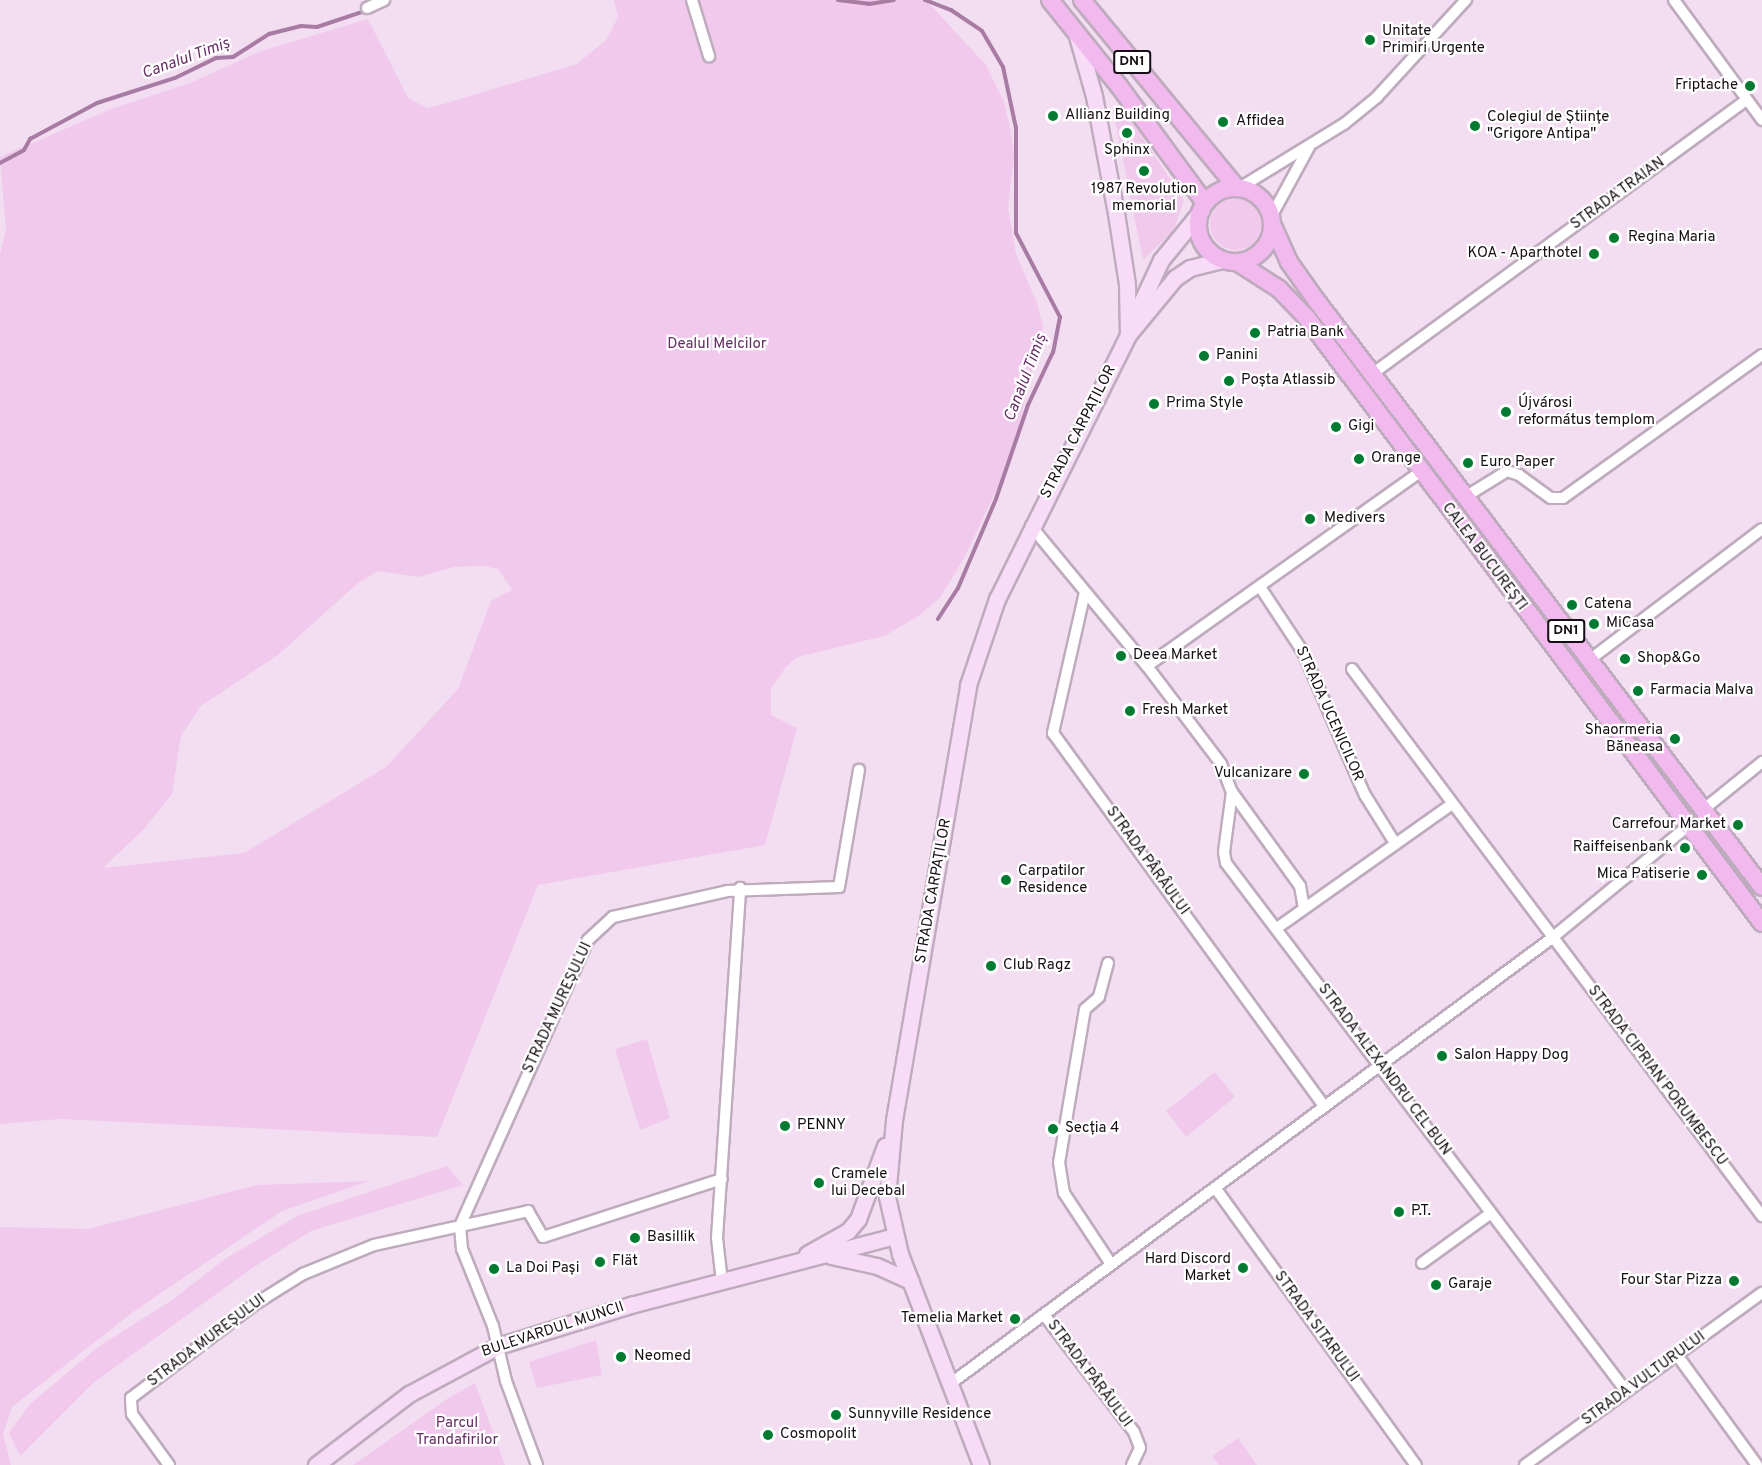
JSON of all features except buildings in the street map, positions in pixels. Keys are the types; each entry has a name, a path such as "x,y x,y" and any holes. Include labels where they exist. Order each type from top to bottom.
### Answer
{"main road":[{"name":"DN1","path":"1050,0 1203,207 1198,228 1204,245 1230,261"},
{"name":"DN1","path":"1082,0 1239,187 1260,196 1273,220"},
{"path":"1076,33 1094,96 1116,213 1126,276 1128,335"},
{"path":"1203,207 1215,193 1239,187"},
{"name":"STRADA CARPAȚILOR","path":"981,1465 910,1281 895,1236 887,1197 894,1120 968,685 997,599 1031,526 1128,335 1151,276 1203,207"},
{"path":"1230,261 1258,255 1266,247 1273,220"},
{"name":"CALEA BUCUREȘTI","path":"1273,220 1289,262 1588,661 1704,808 1762,887"},
{"name":"STRADA CARPAȚILOR","path":"1128,335 1175,278 1190,268 1230,261"},
{"name":"CALEA BUCUREȘTI","path":"1230,261 1279,289 1306,318 1762,923"},
{"name":"BULEVARDUL MUNCII","path":"784,1266 838,1238 858,1219 894,1120"},
{"name":"BULEVARDUL MUNCII","path":"316,1465 409,1394 498,1346 590,1316 895,1236"},
{"name":"BULEVARDUL MUNCII","path":"825,1256 877,1266 910,1281"}],"street":[{"path":"367,8 384,0"},
{"path":"692,0 709,56"},
{"path":"1239,187 1309,147 1377,97 1466,0"},
{"path":"1674,0 1762,120"},
{"name":"STRADA TRAIAN","path":"1372,374 1747,100"},
{"path":"1273,220 1309,147"},
{"path":"1466,497 1507,471 1520,475 1551,498 1563,498 1762,354"},
{"path":"1147,666 1420,472"},
{"name":"STRADA ALEXANDRU CEL BUN","path":"1031,526 1147,666 1221,764 1232,792 1300,886 1304,908"},
{"path":"1588,661 1762,529"},
{"name":"STRADA UCENICILOR","path":"1260,587 1303,652 1365,795 1395,843"},
{"name":"STRADA PÂRÂULUI","path":"1085,592 1053,733 1325,1107"},
{"path":"1352,669 1450,805 1552,938"},
{"path":"1704,808 1762,762"},
{"name":"STRADA MUREȘULUI","path":"460,1226 595,930 625,912 740,888 839,887 859,770"},
{"name":"STRADA ALEXANDRU CEL BUN","path":"1232,792 1224,858 1626,1391"},
{"path":"1277,928 1450,805"},
{"name":"STRADA PÂRÂULUI","path":"950,1384 1045,1316 1111,1264 1216,1189 1552,938 1689,825"},
{"path":"722,1282 717,1238 740,888"},
{"name":"STRADA CIPRIAN PORUMBESCU","path":"1552,938 1762,1216"},
{"path":"1108,963 1103,989 1085,1009 1059,1162 1064,1193 1111,1264"},
{"name":"STRADA MUREȘULUI","path":"169,1465 132,1414 131,1398 280,1287 303,1274 374,1245 528,1211 543,1237 722,1179"},
{"name":"STRADA SITARULUI","path":"1216,1189 1416,1465"},
{"path":"1422,1263 1491,1213"},
{"path":"460,1226 462,1249 498,1346 506,1381 537,1465"},
{"name":"STRADA VULTURULUI","path":"1525,1465 1762,1293"},
{"name":"STRADA PÂRÂULUI","path":"1045,1316 1134,1432 1140,1448 1132,1465"},
{"path":"1677,1355 1754,1464"}],"green space":[{"name":"Dealul Melcilor","path":"614,0 926,0 986,65 1004,102 1010,128 1014,156 1008,208 1016,254 1037,303 1043,326 1010,462 964,558 940,598 917,617 884,636 797,657 785,668 771,689 771,715 797,728 765,845 538,885 437,1137 60,1119 0,1124 0,254 6,231 0,157 111,109 190,83 261,51 368,19 408,98 427,108 577,64 607,39 618,17","holes":["484,566 498,569 512,590 491,601 458,689 386,767 244,853 103,868 143,830 172,794 181,736 201,706 278,655 358,583 378,571 419,577 453,567"]},
{"path":"1121,105 1184,200 1174,230 1143,260 1113,110"},
{"path":"1231,198 1241,198 1255,205 1262,224 1255,243 1241,250 1231,250 1221,246 1214,239 1210,229 1210,219 1214,209 1221,202"},
{"path":"647,1039 670,1118 640,1130 615,1049"},
{"path":"1215,1072 1235,1097 1186,1137 1166,1111"},
{"path":"447,1166 463,1185 311,1231 251,1269 93,1383 20,1456 9,1433 30,1404 98,1347 172,1300 225,1259 297,1216"},
{"path":"369,1181 282,1211 133,1312 12,1407 3,1434 11,1465 0,1465 0,1227 88,1229 257,1185"},
{"path":"596,1340 602,1375 537,1388 529,1362"},
{"name":"Parcul Trandafirilor","path":"475,1383 505,1465 353,1465 450,1397"},
{"path":"1238,1438 1257,1465 1219,1465 1212,1456"}],"waterway":[{"name":"Canalul Timiș","path":"838,0 869,4 894,0"},
{"name":"Canalul Timiș","path":"925,0 951,10 982,31 1003,67 1016,128 1016,233 1060,317 1053,352 1028,405 996,499 958,588 938,619"},
{"name":"Canalul Timiș","path":"0,163 24,150 30,139 97,103 175,78 216,58 233,57 269,34 301,26 317,27 368,10"}],"place":[{"name":"Unitate Primiri Urgente","path":"1370,40"},
{"name":"Friptache","path":"1750,86"},
{"name":"Allianz Building","path":"1053,116"},
{"name":"Affidea","path":"1223,122"},
{"name":"Colegiul de Științe \"Grigore Antipa\"","path":"1475,126"},
{"name":"Sphinx","path":"1127,133"},
{"name":"1987 Revolution memorial","path":"1144,171"},
{"name":"Regina Maria","path":"1614,238"},
{"name":"KOA - Aparthotel","path":"1594,254"},
{"name":"Patria Bank","path":"1255,333"},
{"name":"Panini","path":"1204,356"},
{"name":"Poșta Atlassib","path":"1229,381"},
{"name":"Prima Style","path":"1154,404"},
{"name":"Újvárosi református templom","path":"1506,412"},
{"name":"Gigi","path":"1336,427"},
{"name":"Orange","path":"1359,459"},
{"name":"Euro Paper","path":"1468,463"},
{"name":"Medivers","path":"1310,519"},
{"name":"Catena","path":"1572,605"},
{"name":"MiCasa","path":"1594,624"},
{"name":"Deea Market","path":"1121,656"},
{"name":"Shop&Go","path":"1625,659"},
{"name":"Farmacia Malva","path":"1638,691"},
{"name":"Fresh Market","path":"1130,711"},
{"name":"Shaormeria Băneasa","path":"1675,739"},
{"name":"Vulcanizare","path":"1304,774"},
{"name":"Carrefour Market","path":"1738,825"},
{"name":"Raiffeisenbank","path":"1685,848"},
{"name":"Mica Patiserie","path":"1702,875"},
{"name":"Carpatilor Residence","path":"1006,880"},
{"name":"Club Ragz","path":"991,966"},
{"name":"Salon Happy Dog","path":"1442,1056"},
{"name":"PENNY","path":"785,1126"},
{"name":"Secția 4","path":"1053,1129"},
{"name":"Cramele lui Decebal","path":"819,1183"},
{"name":"P.T.","path":"1399,1212"},
{"name":"Basillik","path":"635,1238"},
{"name":"Flät","path":"600,1262"},
{"name":"Hard Discord Market","path":"1243,1268"},
{"name":"La Doi Pași","path":"494,1269"},
{"name":"Four Star Pizza","path":"1734,1281"},
{"name":"Garaje","path":"1436,1285"},
{"name":"Temelia Market","path":"1015,1319"},
{"name":"Neomed","path":"621,1357"},
{"name":"Sunnyville Residence","path":"836,1415"},
{"name":"Cosmopolit","path":"768,1435"}]}
